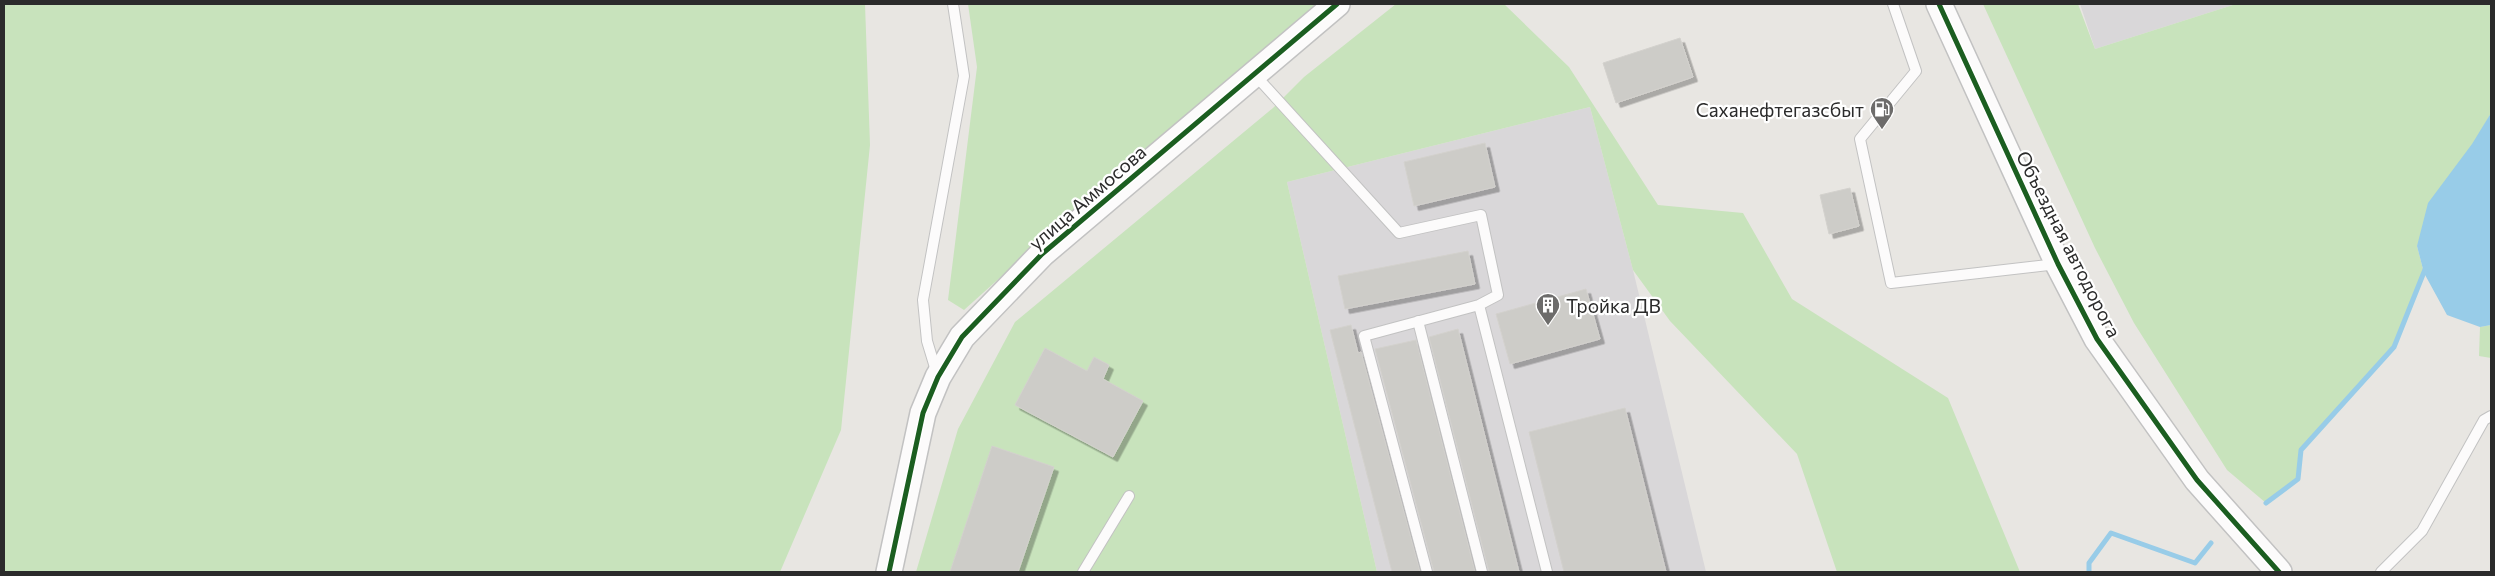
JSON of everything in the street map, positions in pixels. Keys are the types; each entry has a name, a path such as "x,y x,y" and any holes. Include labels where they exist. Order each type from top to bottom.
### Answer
{"street":[{"name":"улица Аммосова","path":"889,572 923,413 938,377 962,337 1042,254 1337,4"},
{"name":"Объездная автодорога","path":"1939,4 2058,264 2096,339 2192,473 2279,572"}],"lane":[{"path":"938,377 926,341 923,300 964,76 953,4"},
{"path":"1893,4 1916,71 1860,139 1891,282 2058,264"},
{"path":"1254,74 1399,233 1481,215 1498,295 1479,305 1364,336 1427,572"},
{"path":"1479,305 1547,572"},
{"path":"1418,321 1482,572"},
{"path":"2381,572 2422,531 2484,420 2491,416"},
{"path":"1083,572 1129,496"}],"shaded area":[{"path":"2080,4 2236,4 2095,49"},
{"path":"1590,107 1633,270 1706,572 1377,572 1287,182"}],"green space":[{"path":"4,4 865,4 870,145 841,430 780,572 4,572"},
{"path":"968,4 1320,4 1064,220 964,310 948,300 977,67"},
{"path":"1396,4 1504,4 1569,67 1658,205 1743,213 1792,299 1948,398 2020,572 1837,572 1797,454 1670,321 1633,270 1590,107 1287,182 1377,572 916,572 958,429 1015,322 1273,108 1304,77"},
{"path":"1983,4 2078,4 2095,49 2236,4 2491,4 2491,113 2417,246 2424,273 2394,347 2301,450 2298,479 2266,503 2227,470 2134,323 2095,248"},
{"path":"2491,325 2491,358 2479,356 2480,327"}],"water":[{"path":"2491,113 2491,325 2480,327 2447,315 2424,273 2417,246 2428,203 2472,144"}],"building":[{"path":"1680,38 1693,77 1616,103 1603,63"},
{"path":"1485,143 1495,187 1414,206 1404,162"},
{"path":"1850,188 1859,226 1829,234 1820,195"},
{"path":"1468,251 1475,284 1345,309 1338,276"},
{"name":"Тройка ДВ","path":"1586,289 1600,339 1510,364 1496,314"},
{"path":"1351,325 1358,353 1361,352 1420,572 1392,572 1330,330"},
{"path":"1458,329 1519,572 1489,572 1429,337"},
{"path":"1416,340 1475,572 1434,572 1375,349"},
{"path":"1045,348 1087,371 1094,357 1109,365 1103,379 1143,401 1113,457 1015,405"},
{"path":"1625,408 1666,572 1564,572 1529,432"},
{"path":"992,446 1054,467 1018,572 950,572"}],"waterway":[{"path":"2266,503 2298,479 2301,450 2394,347 2426,267"},
{"path":"2089,572 2089,563 2111,533 2195,563 2211,543"}],"cycle path":[{"path":"889,572 923,413 938,377 962,337 1042,254 1337,4"},
{"path":"1939,4 2058,264 2097,339 2197,480 2279,572"}],"place":[{"name":"Саханефтегазсбыт","path":"1882,130"},
{"name":"Тройка ДВ","path":"1548,326"}]}
